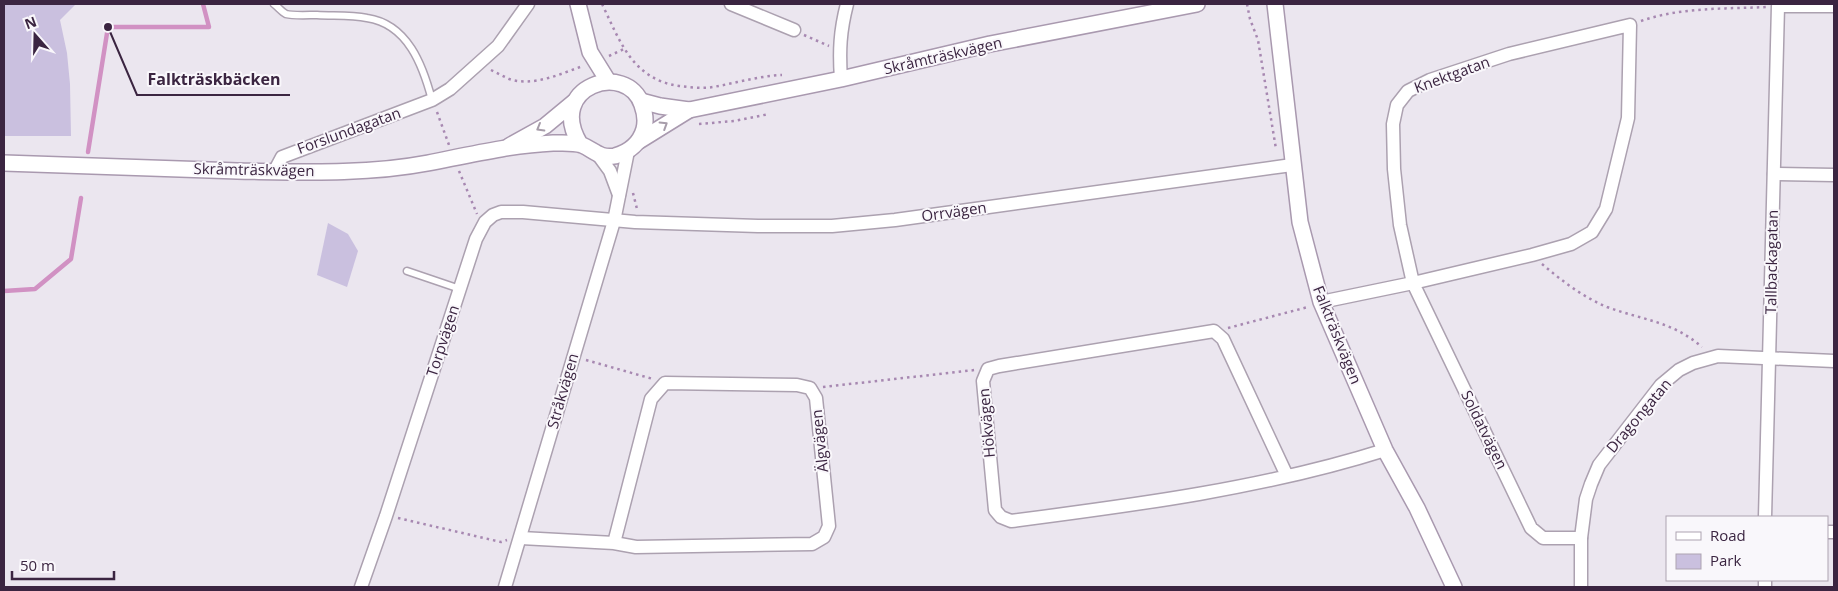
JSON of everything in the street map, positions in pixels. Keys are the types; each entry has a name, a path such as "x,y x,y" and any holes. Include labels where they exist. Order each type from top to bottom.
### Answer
{"main road":[{"path":"578,4 592,59 608,81"},
{"name":"Skråmträskvägen","path":"641,100 660,106 689,110 841,79 990,44 1197,4"},
{"name":"Falkträskvägen","path":"1275,4 1300,222 1321,302 1385,450 1417,508 1454,587"},
{"path":"587,88 592,59"},
{"path":"608,81 621,84 632,90 641,100 645,114 645,128 633,146 614,156 599,156 580,144 573,132 570,117 574,102 587,88 597,83 608,81"},
{"name":"Skråmträskvägen","path":"503,149 545,126 574,102"},
{"name":"Skråmträskvägen","path":"633,146 689,110"},
{"name":"Skråmträskvägen","path":"4,163 274,172 333,172 398,169 503,149 553,143 580,144"}],"street":[{"name":"Forslundagatan","path":"274,172 282,157 432,100 450,89 498,46 528,4"},
{"path":"731,4 794,30"},
{"path":"841,79 839,52 841,24 847,4"},
{"path":"1778,6 1834,6"},
{"name":"Tallbackagatan","path":"1765,516 1778,6"},
{"path":"1321,302 1532,255 1571,244 1592,232 1606,209 1628,118 1630,25"},
{"name":"Knektgatan","path":"1412,283 1400,225 1394,169 1392,124 1397,105 1408,91 1430,80 1509,54 1630,25"},
{"name":"Stråkvägen","path":"506,587 614,221 619,195 633,146"},
{"path":"599,156 610,171 619,195"},
{"name":"Orrvägen","path":"614,221 758,226 832,226 894,220 1292,165"},
{"path":"1774,174 1834,175"},
{"name":"Torpvägen","path":"361,587 480,230 485,222 493,215 501,212 523,212 614,221"},
{"name":"Soldatvägen","path":"1412,283 1531,528 1543,538 1581,538"},
{"path":"1214,332 1224,338 1287,476"},
{"name":"Hökvägen","path":"1214,332 988,369 982,381 995,510 1001,517 1011,521 1134,505 1287,476 1385,450"},
{"name":"Dragongatan","path":"1581,587 1581,538 1586,499 1599,464 1661,386 1679,370 1718,356 1834,361"},
{"path":"614,543 651,399 666,383"},
{"name":"Älgvägen","path":"520,538 614,543 636,547 812,544 824,537 829,526 816,398 810,388 797,385 666,383"}],"lane":[{"path":"274,4 286,14 367,18 382,22 395,30 407,42 418,59 427,80 432,100"},
{"path":"407,271 460,289"}],"path":[{"path":"602,4 624,49 635,64 645,73 666,84 710,87 773,76 791,75"},
{"path":"1247,4 1250,19"},
{"path":"1630,25 1654,17 1700,10 1778,6"},
{"path":"794,30 826,44"},
{"path":"478,64 510,79 527,82 545,79 592,59 624,49"},
{"path":"697,124 734,121 769,114"},
{"path":"1532,255 1566,284 1606,306 1671,326 1703,348 1707,359"},
{"path":"1214,332 1321,302"},
{"path":"573,356 666,383"},
{"path":"810,388 988,369"},
{"path":"386,516 501,542 520,538"}],"green space":[{"path":"4,4 76,4 60,20 67,53 70,84 71,136 4,136"},
{"path":"328,223 348,234 358,251 347,287 317,275"}],"waterway":[{"path":"88,152 108,27 209,27 203,4"},
{"path":"4,291 35,289 71,259 81,198"}],"place":[{"name":"Falkträskbäcken","path":"108,27"}]}
